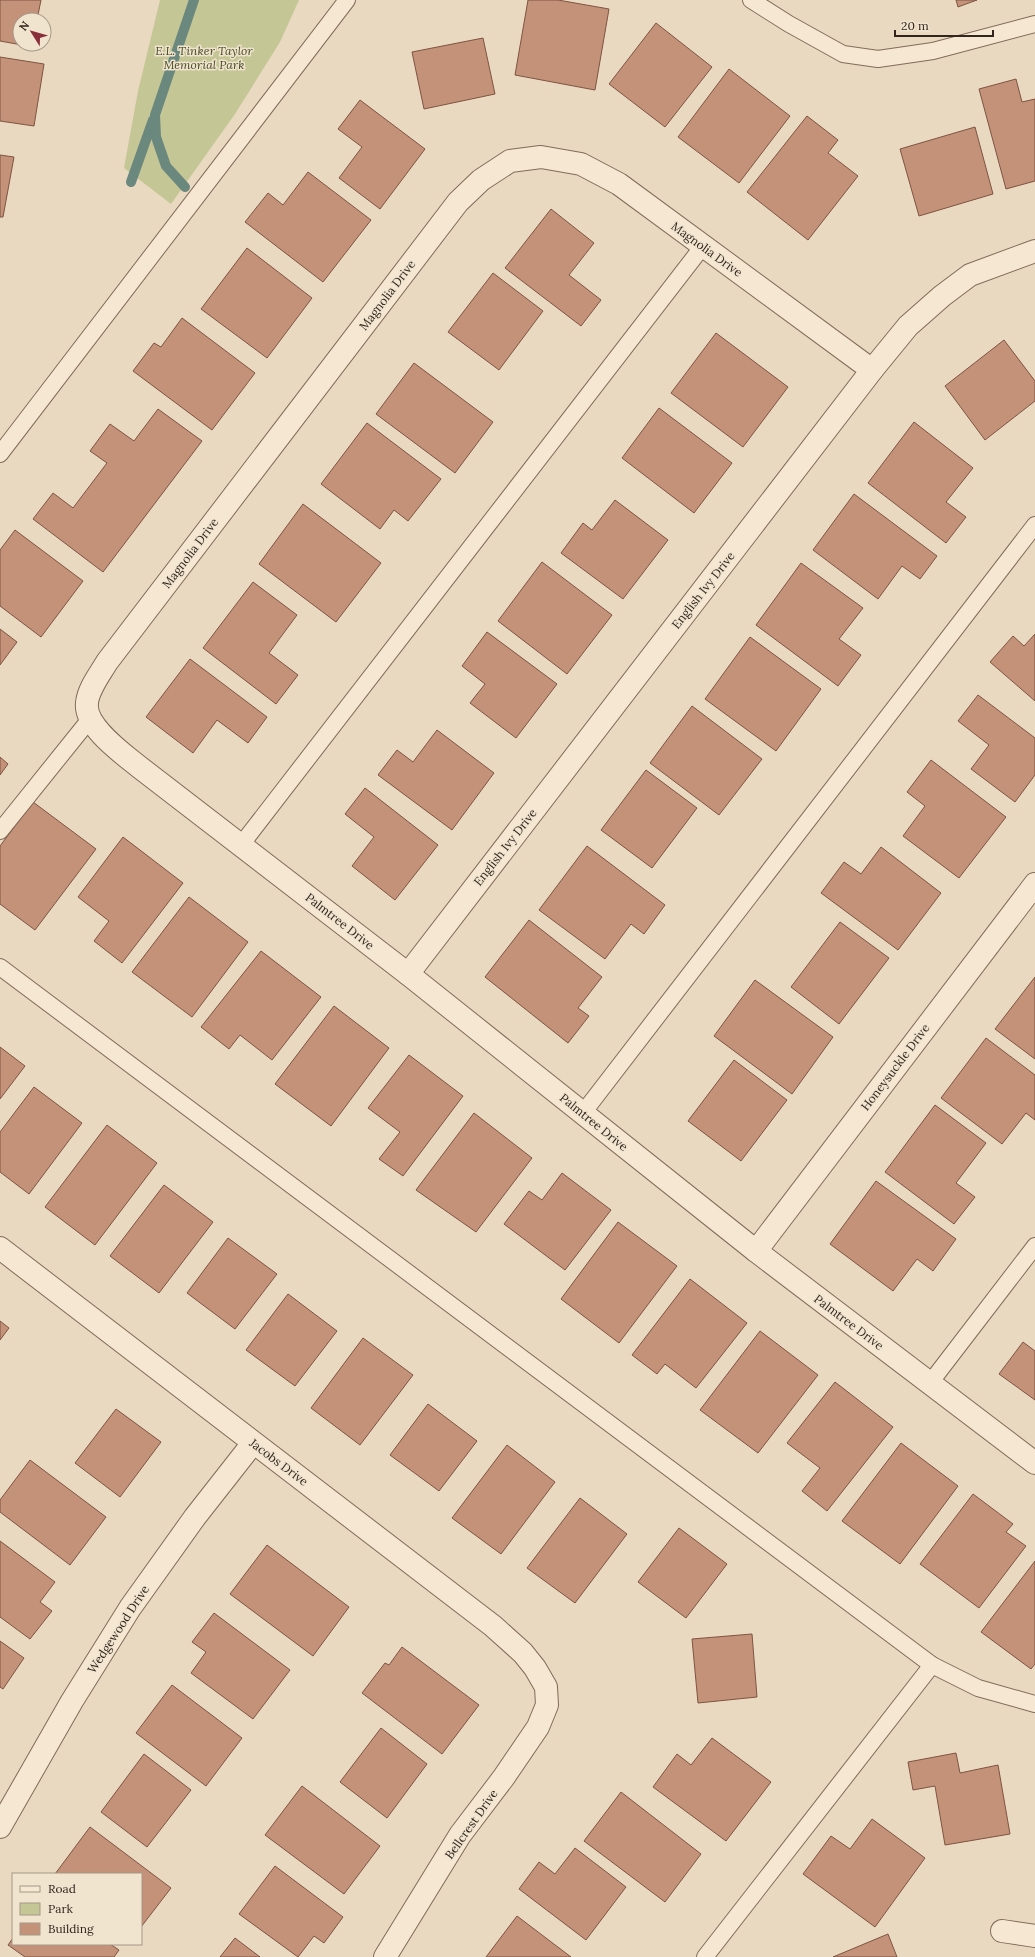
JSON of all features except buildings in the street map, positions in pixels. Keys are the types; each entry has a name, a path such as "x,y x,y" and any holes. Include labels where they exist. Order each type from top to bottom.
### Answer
{"street":[{"name":"Magnolia Drive","path":"90,719 87,704 94,686 107,662 458,202 481,180 510,161 541,157 581,164 619,184 872,370"},
{"name":"English Ivy Drive","path":"408,974 872,370 908,326 942,296 970,275 1035,251"},
{"name":"Palmtree Drive","path":"90,719 104,736 154,779 408,974 756,1251 1035,1463"},
{"name":"Honeysuckle Drive","path":"756,1251 1035,884"},
{"name":"Jacobs Drive","path":"0,1248 493,1626 523,1653 535,1668 546,1687"},
{"name":"Wedgewood Drive","path":"0,1827 72,1701 130,1608 195,1517 253,1443"},
{"name":"Bellcrest Drive","path":"384,1957 460,1835 504,1777 538,1727 547,1705 546,1687"},
{"path":"1002,1931 1035,1936"}],"lane":[{"path":"0,454 347,0"},
{"path":"752,0 789,24 843,54 878,59 933,51 1035,24"},
{"path":"241,845 703,246"},
{"path":"583,1114 1035,525"},
{"path":"0,831 90,719"},
{"path":"0,967 932,1665 978,1688 1035,1704"},
{"path":"930,1383 1035,1246"},
{"path":"705,1957 932,1665"}],"green space":[{"name":"E.L. Tinker Taylor Memorial Park","path":"160,0 299,0 280,42 235,114 171,204 124,168 138,91"}],"waterway":[{"path":"185,187 166,166 156,137 155,115 194,0"},
{"path":"131,182 153,120"}]}
